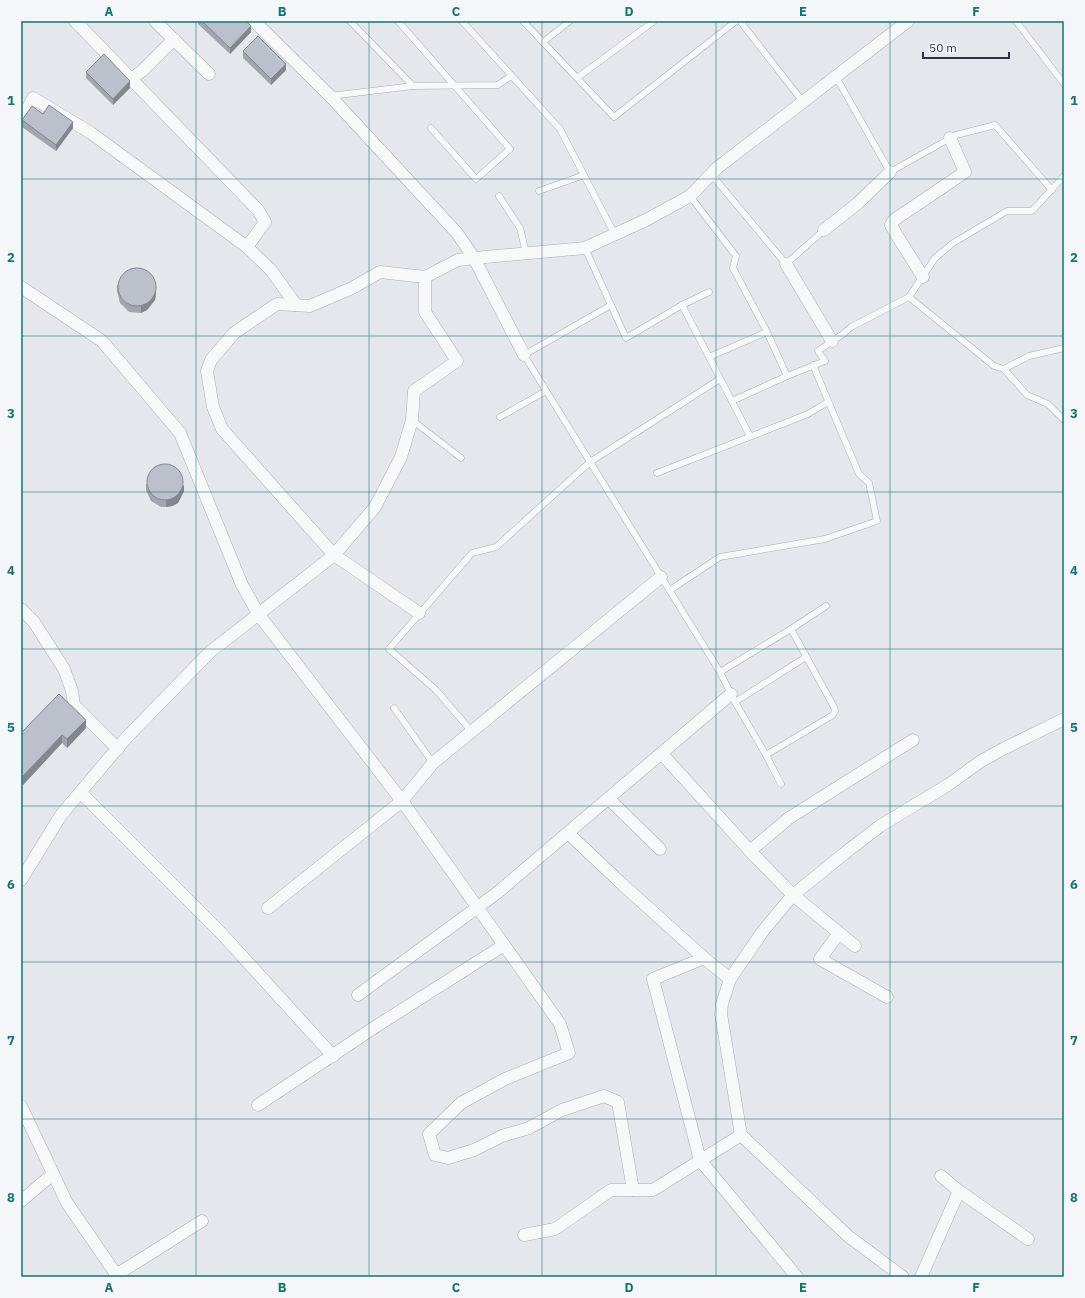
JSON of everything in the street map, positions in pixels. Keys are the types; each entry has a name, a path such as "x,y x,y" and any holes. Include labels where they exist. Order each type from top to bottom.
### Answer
{"street":[{"path":"75,21 258,210 265,222 246,247"},
{"path":"155,21 209,74"},
{"path":"254,21 330,96 457,233 474,258 524,355"},
{"path":"419,613 334,555 222,429 213,408 208,379 207,371 211,360 234,334 278,304 310,306 352,288 380,272 425,277 458,260 585,248 646,220 690,196 711,174 908,21"},
{"path":"131,79 142,71 174,39"},
{"path":"21,121 33,98 90,133 246,247 271,270 296,305"},
{"path":"923,276 896,234 892,225 894,220 965,172 950,138"},
{"path":"824,230 858,203 890,172"},
{"path":"786,264 832,341"},
{"path":"21,880 61,816 127,738 210,652 334,555 375,507 401,457 412,420 414,391 457,361 425,312 425,277"},
{"path":"21,287 102,341 180,433 242,585 259,614 402,801 560,1024 569,1053 505,1079 461,1103 429,1134 435,1155 448,1158 474,1150 502,1136 529,1128 562,1110 604,1096 618,1102 633,1190"},
{"path":"268,908 402,801 433,764 661,576"},
{"path":"21,609 34,622 64,669 72,691 74,706 118,749"},
{"path":"358,995 497,894 662,754 733,698"},
{"path":"903,1277 848,1236 742,1135 721,1014 722,1004 730,979 763,931 793,896 850,848 880,826 948,785 981,761 1064,719"},
{"path":"750,851 789,818 913,740"},
{"path":"662,754 793,896 855,946"},
{"path":"81,793 222,934 333,1056"},
{"path":"609,799 660,850"},
{"path":"568,833 704,958 730,979"},
{"path":"839,933 820,959 887,996"},
{"path":"258,1105 504,945"},
{"path":"704,958 653,979 700,1160 797,1277"},
{"path":"21,1106 67,1203 117,1276 202,1221"},
{"path":"524,1235 555,1228 611,1190 653,1190 742,1135"},
{"path":"21,1202 53,1174"},
{"path":"941,1176 959,1191 1028,1239"},
{"path":"921,1277 959,1191"}],"lane":[{"path":"398,21 510,149 476,179 430,128"},
{"path":"462,21 560,130 615,235"},
{"path":"523,21 614,118 736,21"},
{"path":"543,42 570,21"},
{"path":"577,78 654,21"},
{"path":"740,21 803,102"},
{"path":"1016,21 1064,84"},
{"path":"354,22 413,86"},
{"path":"330,96 413,86 498,85 511,76"},
{"path":"836,77 890,172 956,135 996,125 1052,190"},
{"path":"711,174 786,264 824,230"},
{"path":"539,191 584,175"},
{"path":"732,401 787,376 825,361 818,351 851,327 909,297 935,258 953,243 1007,211 1032,211 1064,176"},
{"path":"499,196 520,228 526,253"},
{"path":"690,196 736,256 734,268 767,332 787,376"},
{"path":"585,248 626,338 709,292"},
{"path":"909,297 994,366 1004,369 1027,395 1048,404 1064,420"},
{"path":"611,305 524,355 720,672 781,784"},
{"path":"682,306 750,436"},
{"path":"709,357 767,332"},
{"path":"1004,369 1029,356 1064,348"},
{"path":"670,590 720,557 825,539 877,521 869,483 859,474 813,366"},
{"path":"472,732 436,690 389,649 472,553 496,547 590,462 720,379"},
{"path":"500,417 546,391"},
{"path":"657,473 808,414 828,402"},
{"path":"412,420 461,458"},
{"path":"720,672 826,606"},
{"path":"766,755 833,715 835,711 791,629"},
{"path":"733,698 806,657"},
{"path":"394,708 433,764"}],"building":[{"path":"202,21 246,21 251,26 230,48"},
{"path":"258,36 286,64 271,79 243,51"},
{"path":"104,54 130,81 113,99 86,72"},
{"path":"49,105 73,122 56,145 22,120 32,106 43,114"},
{"path":"133,268 141,268 148,271 153,276 156,287 153,298 148,303 141,306 133,306 126,303 121,298 118,291 118,283 121,276 126,271"},
{"path":"169,464 178,469 182,475 182,489 178,495 169,500 161,500 152,495 148,489 147,478 152,469 158,465"},
{"path":"59,694 86,720 67,739 62,735 23,776 21,775 21,733"}]}
